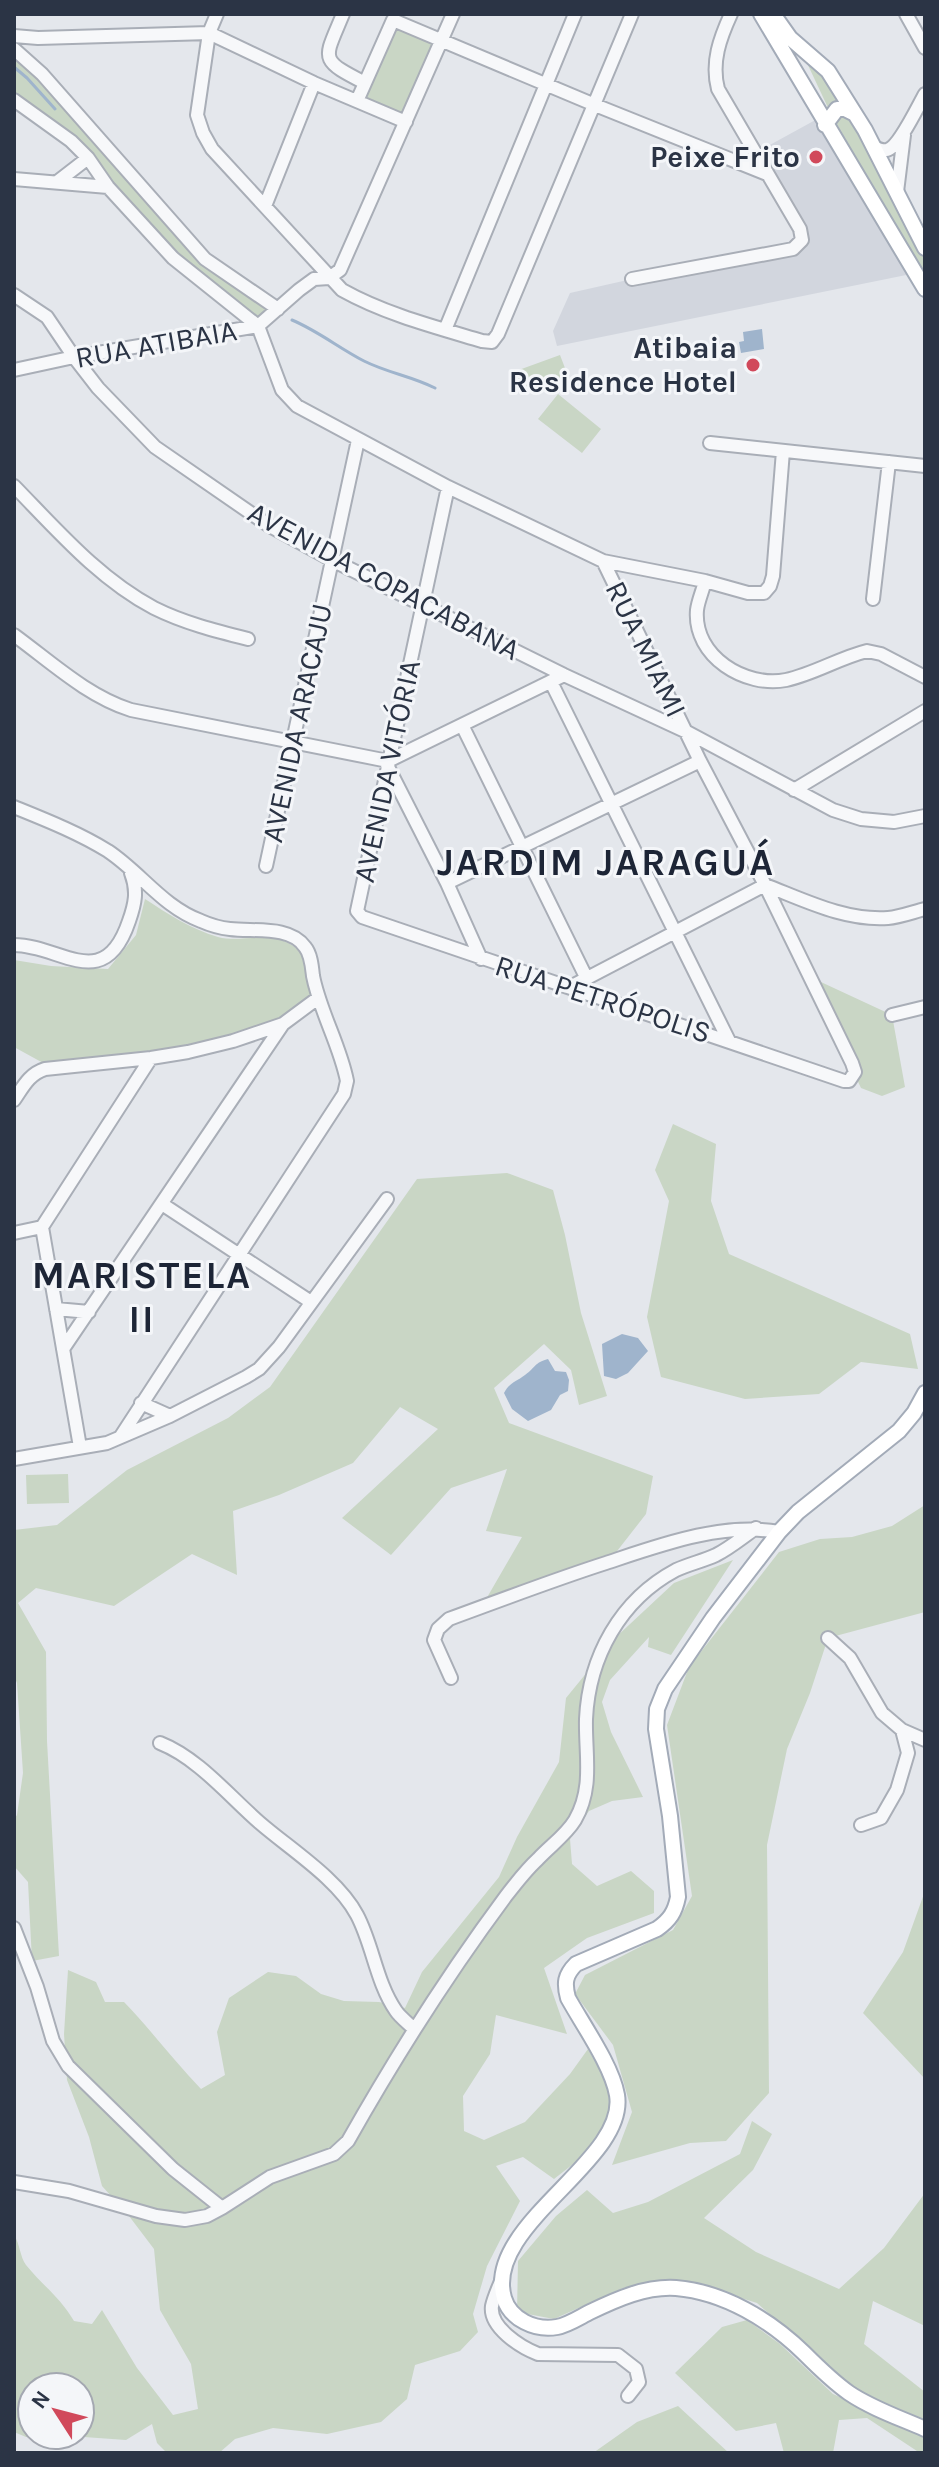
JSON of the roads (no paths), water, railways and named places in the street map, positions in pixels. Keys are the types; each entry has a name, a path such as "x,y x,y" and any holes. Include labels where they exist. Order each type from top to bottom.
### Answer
{"main road":[{"path":"761,14 925,289"},
{"path":"773,14 790,38 828,71 874,147 925,248"},
{"path":"825,125 837,109 855,114"},
{"path":"925,1393 899,1431 798,1512 779,1532 713,1618 665,1689 657,1709 656,1729 670,1816 678,1897 675,1910 667,1922 657,1929 576,1964 567,1973 565,1986 568,1998 611,2075 617,2097 616,2116 611,2132 599,2148 544,2207 520,2239 505,2262 501,2281 505,2301 516,2317 535,2327 557,2327 644,2290 675,2288 701,2292 758,2316 853,2396 925,2429"}],"street":[{"path":"217,14 209,33 197,115 212,149 342,290 363,302 445,330 492,342 632,14"},
{"path":"343,14 328,58 333,65 365,83"},
{"path":"329,278 340,270 453,14"},
{"path":"445,330 575,14"},
{"path":"632,279 793,249 802,240 800,229 718,89 714,75 718,45 731,14"},
{"path":"906,14 925,48"},
{"path":"357,101 393,20 767,174"},
{"path":"14,36 209,33 406,122"},
{"path":"27,60 31,44 38,38"},
{"path":"14,49 205,259 278,309"},
{"path":"265,206 314,83"},
{"path":"874,147 889,150 904,132 925,94"},
{"path":"14,100 56,128 88,158 108,187 173,258 258,326"},
{"path":"897,192 904,132"},
{"path":"57,182 88,158"},
{"path":"14,179 108,187"},
{"name":"RUA ATIBAIA","path":"14,370 258,326 314,279 329,278"},
{"name":"AVENIDA COPACABANA","path":"14,295 47,317 74,357 123,416 155,447 268,525 422,605 687,732 833,810 861,819 894,822 925,816"},
{"name":"RUA MIAMI","path":"258,326 282,390 297,406 448,487 603,561 852,1063 855,1072 849,1081"},
{"name":"AVENIDA ARACAJU","path":"266,866 358,440"},
{"path":"710,443 925,466"},
{"path":"603,561 755,594 764,593 773,576 783,451"},
{"path":"873,599 889,462"},
{"path":"14,486 91,564 143,601 185,622 248,639"},
{"name":"AVENIDA VITÓRIA","path":"358,914 448,487"},
{"path":"705,581 697,612 702,635 715,657 748,679 765,682 784,680 867,651 881,654 925,677"},
{"path":"14,635 111,704 388,763 564,675"},
{"path":"551,682 729,1041"},
{"path":"794,790 925,711"},
{"path":"462,725 586,977"},
{"path":"447,883 700,761"},
{"path":"388,763 481,959"},
{"path":"14,807 111,853 153,891 193,918 213,926 291,936 307,948 318,998 347,1081 344,1094 121,1436"},
{"path":"14,945 81,962 96,961 111,953 123,938 135,902 136,886 130,870"},
{"path":"570,987 765,885 858,917 889,918 925,909"},
{"name":"RUA PETRÓPOLIS","path":"358,914 481,959 849,1081"},
{"path":"14,1100 35,1072 151,1058 233,1041 283,1024 318,998"},
{"path":"892,1015 925,1007"},
{"path":"63,1349 283,1024"},
{"path":"80,1447 42,1227 151,1058"},
{"path":"14,1459 107,1443 170,1416 259,1369 279,1347 387,1199"},
{"path":"162,1204 311,1302"},
{"path":"14,1233 42,1227"},
{"path":"56,1309 89,1312"},
{"path":"141,1403 170,1416"},
{"path":"14,2182 69,2191 156,2216 185,2220 207,2216 270,2177 334,2154 348,2141 413,2028 513,1886 574,1821 586,1796 589,1771 585,1739 591,1678 601,1650 620,1619 645,1591 676,1570 718,1554 756,1528"},
{"path":"451,1678 434,1640 438,1629 449,1619 656,1546 756,1528 779,1532"},
{"path":"828,1638 850,1658 882,1713 902,1730 925,1740"},
{"path":"861,1825 881,1818 897,1790 908,1753 902,1730"},
{"path":"160,1743 173,1748 194,1764 325,1876 356,1912 383,1985 397,2012 413,2028"},
{"path":"14,1928 37,1987 53,2041 68,2066 173,2169 222,2208"},
{"path":"501,2281 491,2308 505,2333 525,2349 538,2354 618,2355 636,2369 639,2382 628,2396"}],"water":[{"path":"762,329 764,349 741,353 739,342 744,341 743,332"},
{"path":"622,1334 638,1338 648,1351 628,1373 616,1379 604,1376 602,1344"},
{"path":"548,1359 555,1371 566,1372 568,1391 560,1395 551,1410 528,1421 512,1409 504,1393 511,1384"}],"waterway":[{"path":"14,67 55,109"},
{"path":"292,320 364,361 435,388"}],"place":[{"name":"Peixe Frito","path":"816,157"},
{"name":"Atibaia Residence Hotel","path":"753,365"}],"district":[{"name":"JARDIM JARAGUÁ","path":"606,862"},
{"name":"MARISTELA II","path":"142,1297"}]}
